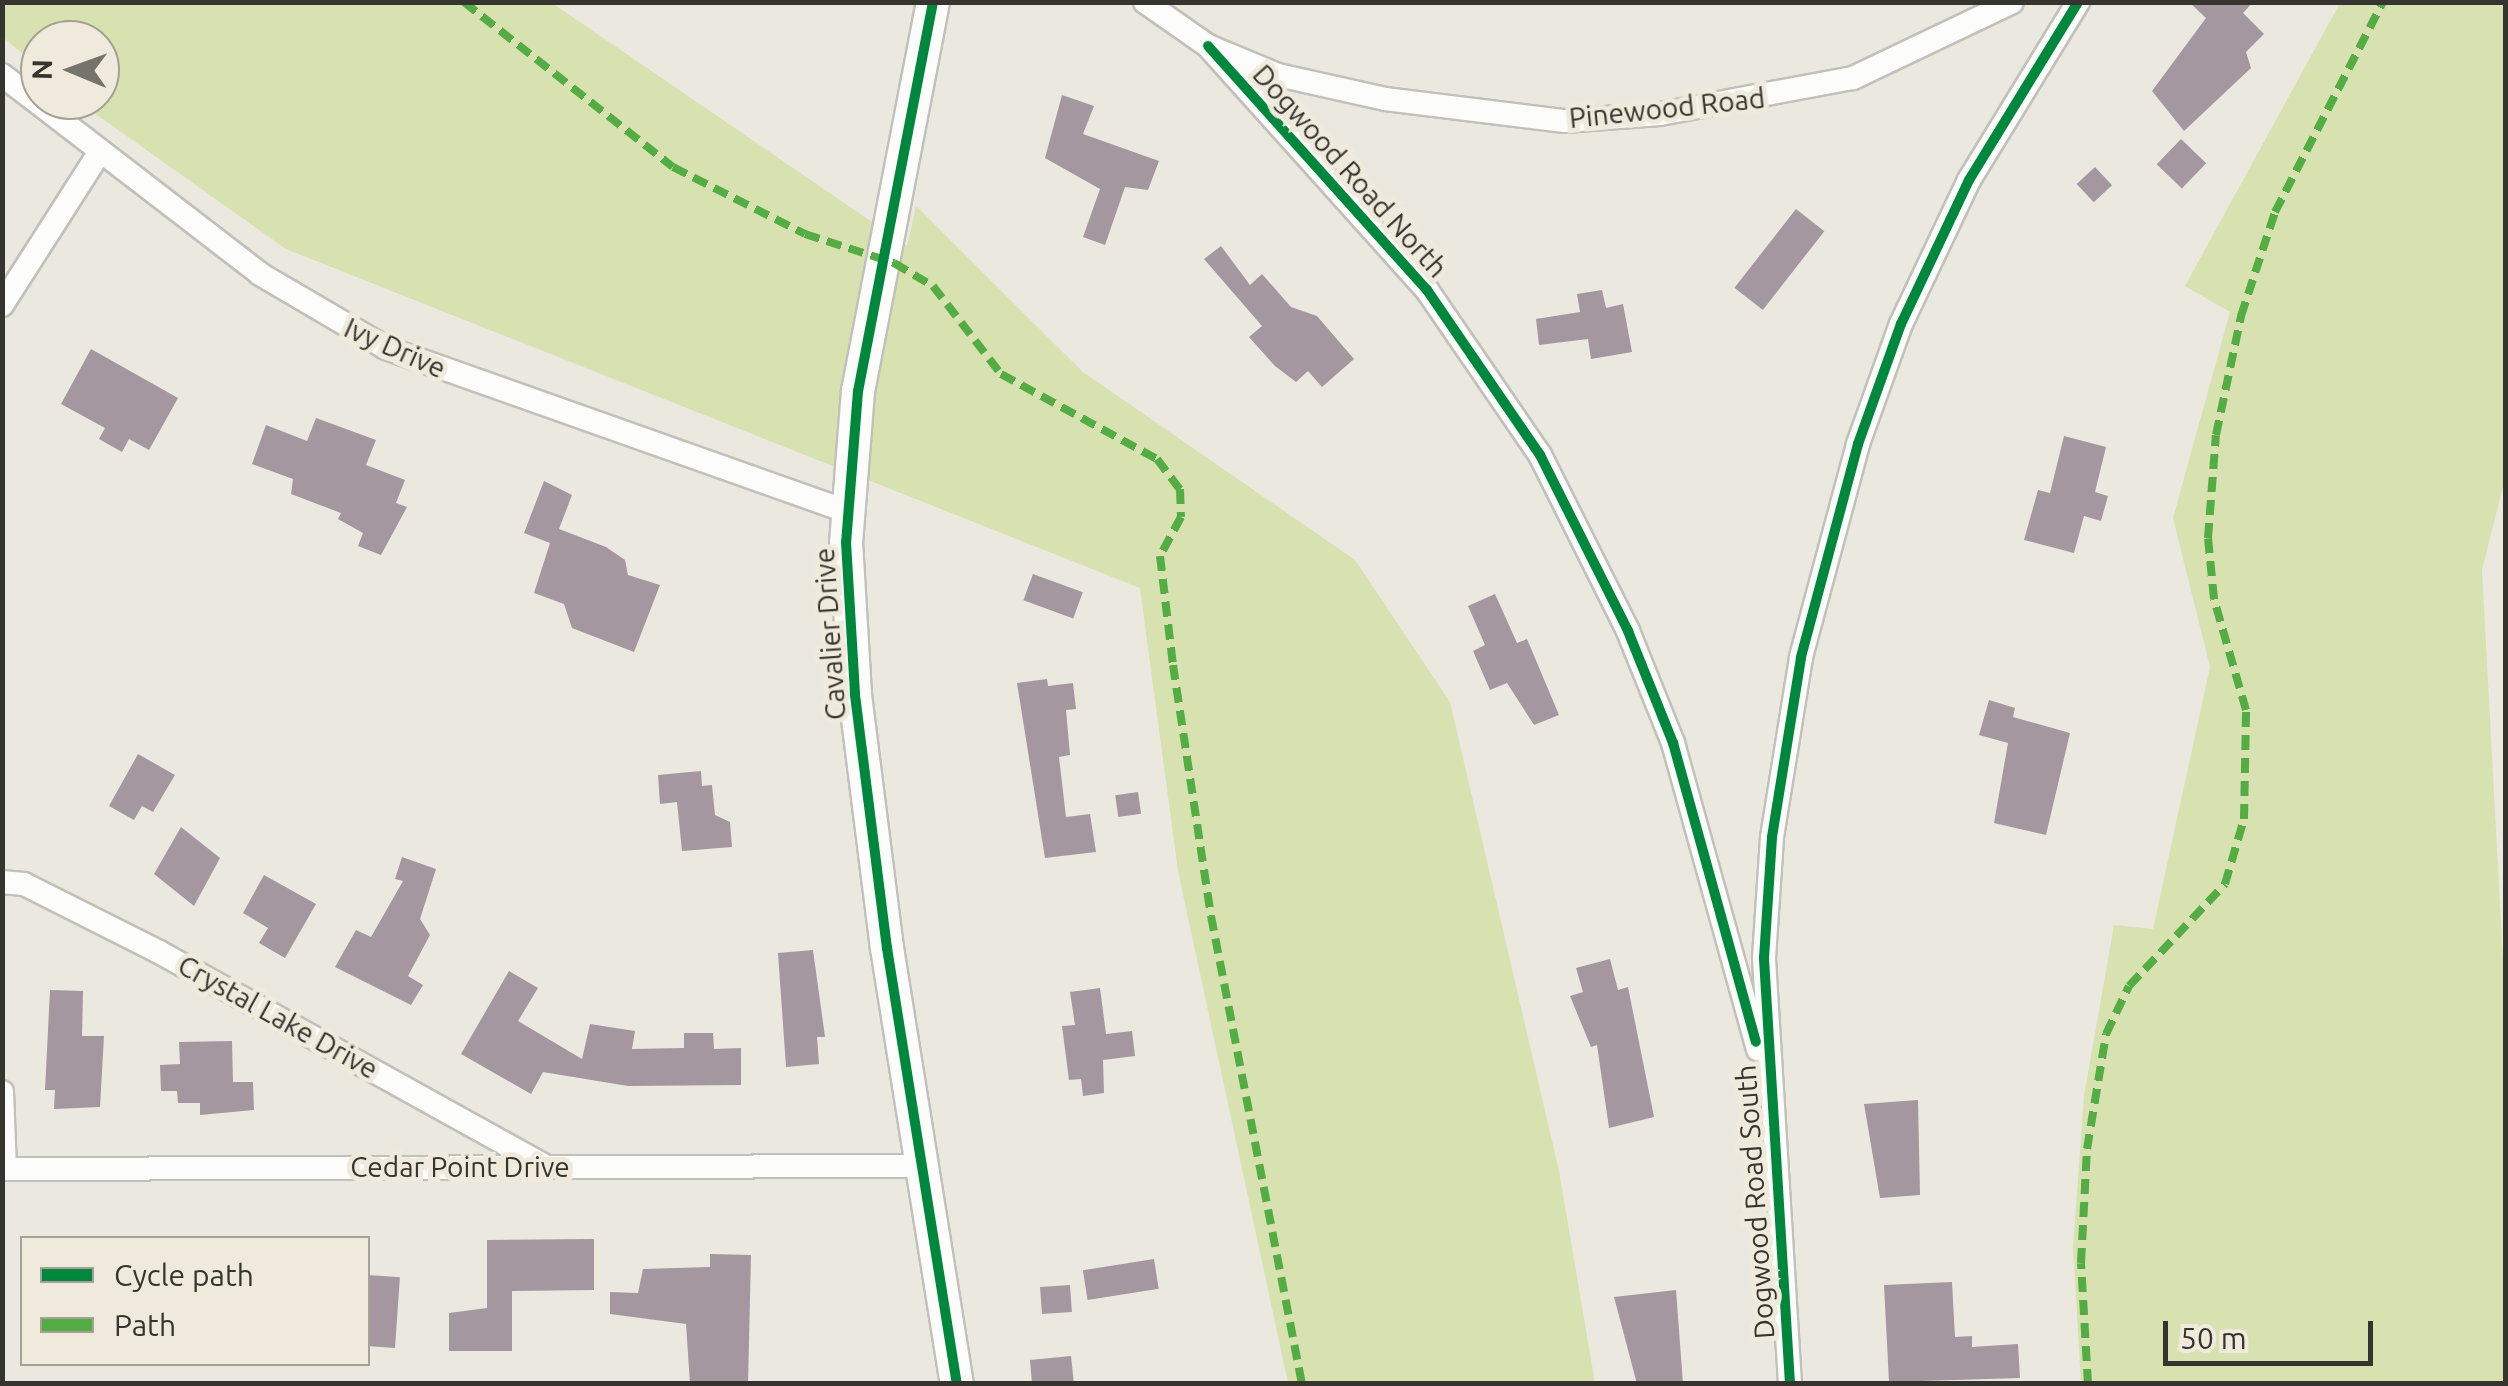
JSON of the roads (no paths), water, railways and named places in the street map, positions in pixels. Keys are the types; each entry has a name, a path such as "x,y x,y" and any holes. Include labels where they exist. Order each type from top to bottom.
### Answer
{"street":[{"name":"Cavalier Drive","path":"932,2 882,238 846,511 855,695 918,1166 957,1384"},
{"name":"Pinewood Road","path":"1145,2 1208,46 1278,75 1385,99 1564,121 1698,108 1852,78 2012,2"},
{"name":"Dogwood Road South","path":"1790,1384 1764,958 1772,837 1829,542 1930,254 2078,2"},
{"name":"Dogwood Road North","path":"1208,46 1427,290 1495,384 1578,525 1680,762 1770,1101"},
{"name":"Ivy Drive","path":"2,75 98,155 260,274 386,348 846,511"},
{"path":"2,305 98,155"},
{"name":"Crystal Lake Drive","path":"2,882 24,884 159,952 548,1168"},
{"path":"2,1092 4,1169"},
{"name":"Cedar Point Drive","path":"4,1169 918,1166"}]}
